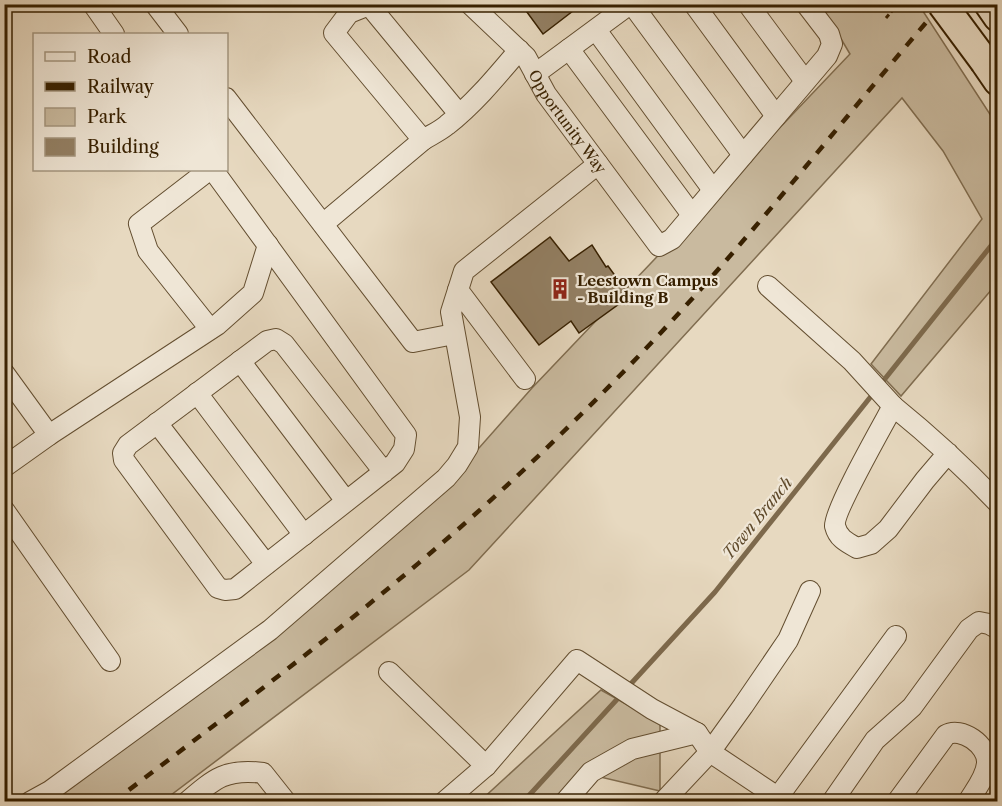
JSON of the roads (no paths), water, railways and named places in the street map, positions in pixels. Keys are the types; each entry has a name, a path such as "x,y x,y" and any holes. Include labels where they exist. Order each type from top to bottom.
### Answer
{"highway":[{"path":"942,4 991,71"},
{"path":"988,4 998,17"}],"street":[{"path":"93,4 113,33"},
{"path":"155,4 177,33"},
{"name":"Opportunity Way","path":"470,4 526,57 546,94 659,246 672,239 692,215"},
{"path":"535,74 631,4 743,155"},
{"path":"693,4 776,116"},
{"path":"748,4 805,81"},
{"path":"569,49 692,215 827,56 832,44 829,34 806,4"},
{"path":"423,140 334,33 350,13 369,5 459,114"},
{"path":"596,30 713,190"},
{"path":"323,224 423,140 447,126 490,84 519,50"},
{"path":"228,101 413,342 454,334"},
{"path":"30,801 50,791 270,630 446,478 468,447 470,417 451,312 464,271 598,164"},
{"path":"210,171 140,224 148,251 210,329"},
{"path":"212,171 406,435 404,449 395,463 384,472 235,589 225,590 218,588 124,460 123,453 128,445 267,341 276,339 284,344 384,472"},
{"path":"4,467 210,329 253,292 268,245"},
{"path":"768,286 852,361 889,400 933,438 998,503"},
{"path":"458,290 525,379"},
{"path":"240,361 346,501"},
{"path":"4,373 49,435"},
{"path":"197,393 304,535"},
{"path":"889,400 839,510 835,523 840,538 856,548 871,544 888,529 948,453"},
{"path":"157,423 266,564"},
{"path":"4,510 110,661"},
{"path":"663,801 710,752 788,640 810,591"},
{"path":"832,801 875,740 912,707 969,629 979,622 998,629"},
{"path":"444,801 486,766 577,660 652,709 697,733 710,752 782,799 896,636"},
{"path":"389,672 486,766"},
{"path":"897,801 946,735 952,731 964,734 978,745 986,756 987,763 983,777 968,801"},
{"path":"565,801 591,772 632,749 697,733"},
{"path":"187,801 213,779 244,771 262,773 286,801"}],"waterway":[{"name":"Town Branch","path":"627,688 715,592 998,237"},
{"name":"Town Branch","path":"523,802 621,695"}],"railway":[{"path":"113,802 343,625 454,532 561,434 651,343 715,273 942,4"}],"place":[{"name":"Leestown Campus - Building B","path":"560,289"}]}
